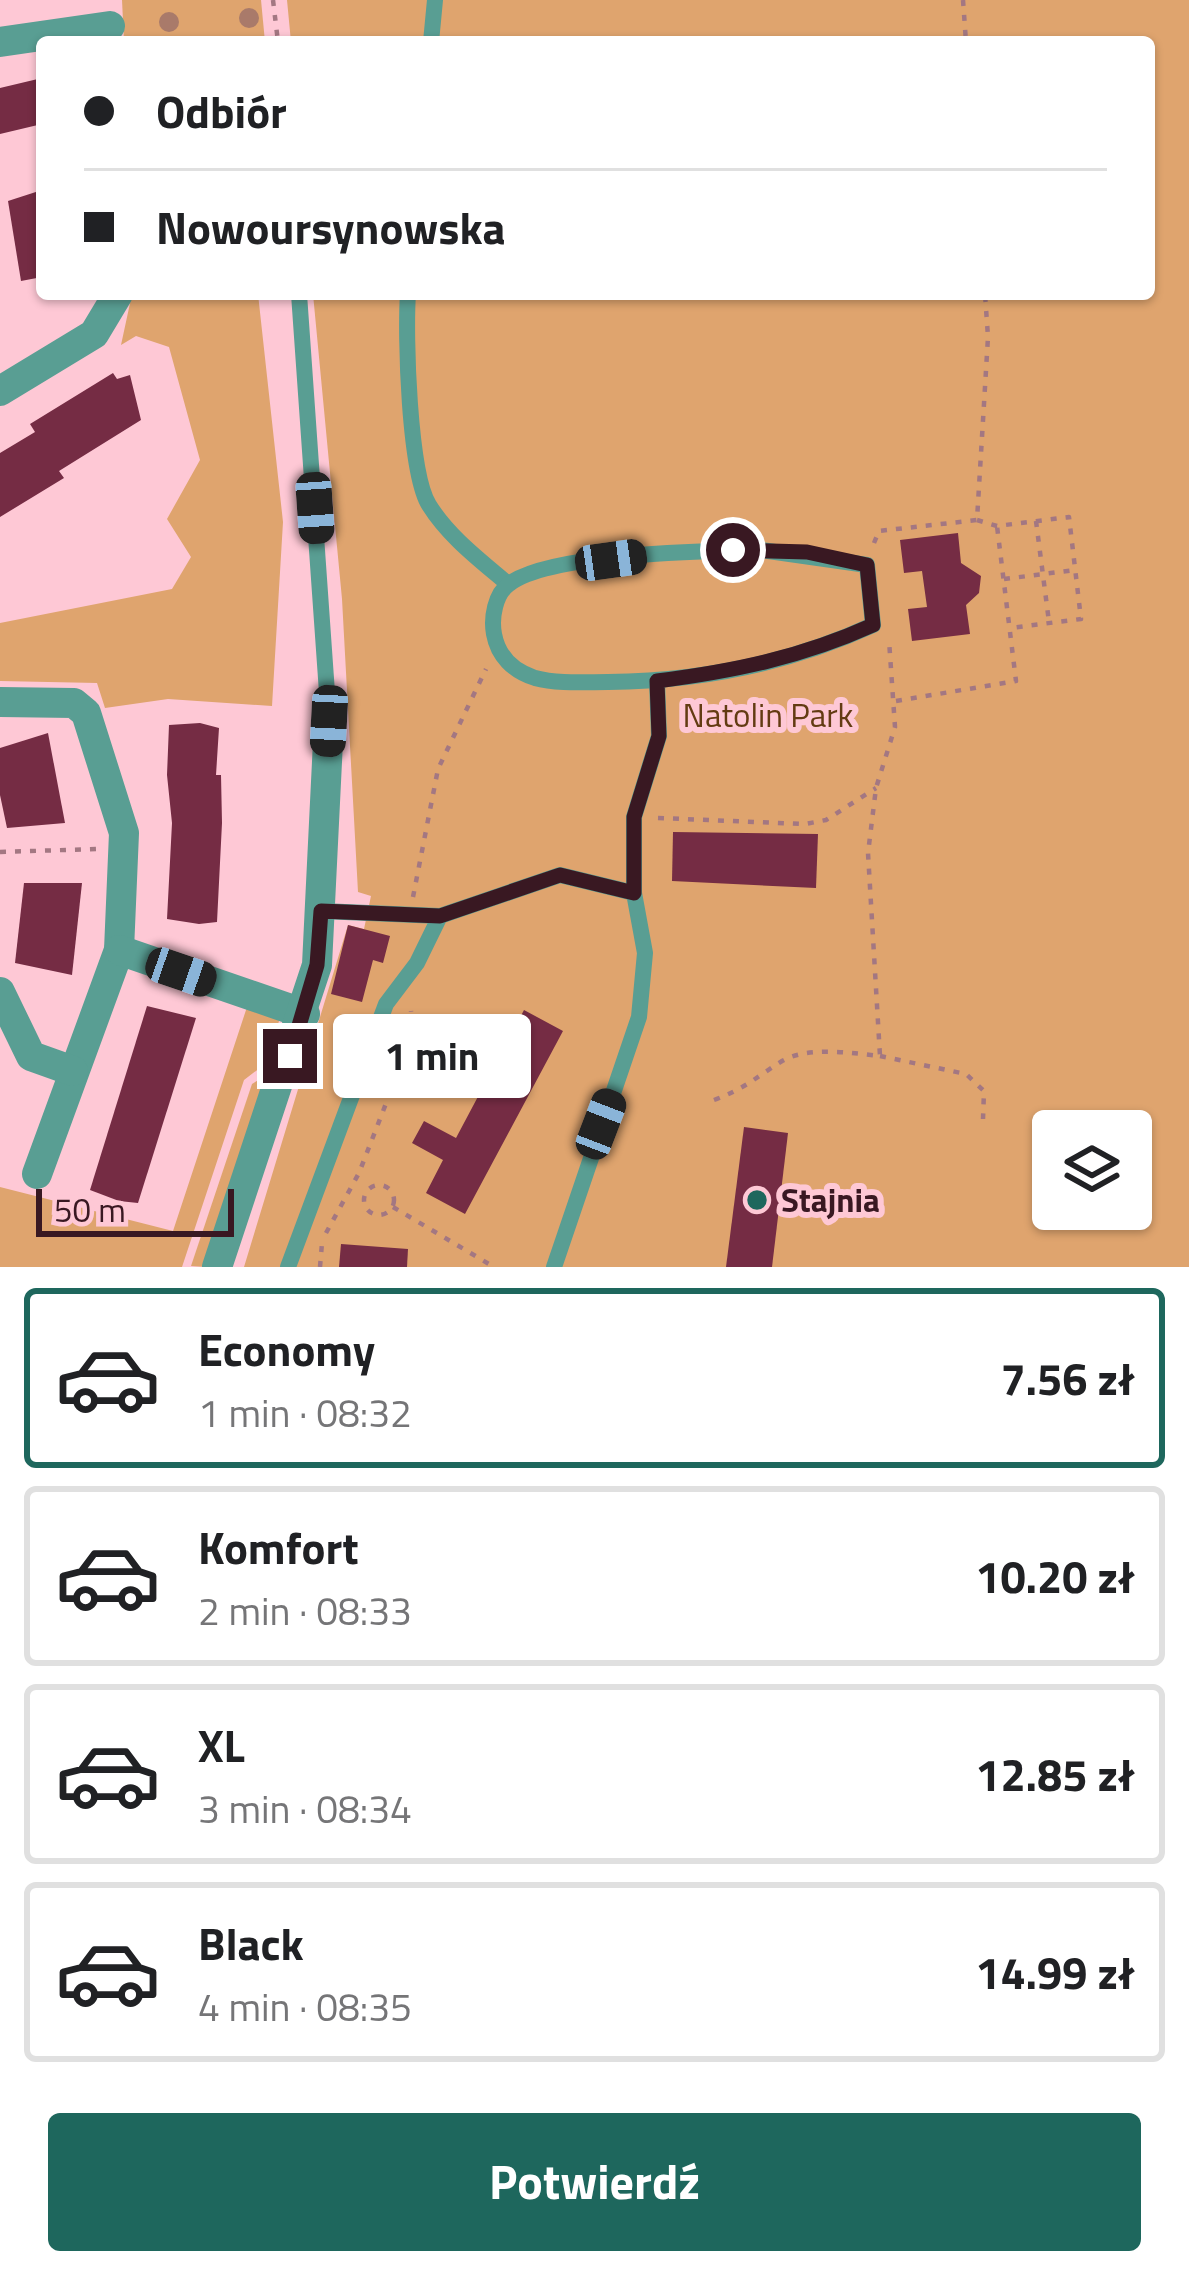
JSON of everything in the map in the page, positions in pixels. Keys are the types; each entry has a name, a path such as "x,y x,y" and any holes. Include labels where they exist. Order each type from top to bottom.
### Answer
{"street":[{"path":"0,42 110,23"},
{"path":"2,380 94,334 114,300"},
{"path":"0,702 74,703 86,713 124,833 118,950 37,1174"},
{"path":"217,1267 305,1014 321,911 329,721"},
{"path":"118,950 305,1014"},
{"path":"0,992 31,1056 73,1071"}],"lane":[{"path":"432,36 435,0"},
{"path":"299,300 329,721"},
{"path":"408,300 404,344 425,500 448,532 508,584"},
{"path":"704,551 807,552 867,565 873,625 816,652 772,664 657,681 534,678 508,664 496,648 492,622 508,584 579,564 704,551"},
{"path":"554,1267 639,1017 645,953 634,893 634,817 659,736 657,681"},
{"path":"321,911 440,916 560,875 634,893"},
{"path":"288,1267 386,1004 440,916"}],"path":[{"path":"273,0 277,36"},
{"path":"963,0 966,36"},
{"path":"977,520 988,338 985,300"},
{"path":"867,565 878,531 977,520 997,526 1069,517 1082,619 1010,628"},
{"path":"1036,521 1049,623"},
{"path":"896,701 1016,681 997,526"},
{"path":"1004,579 1076,570"},
{"path":"873,625 889,639 896,701 895,727 876,788 868,853 880,1056"},
{"path":"410,915 438,770 496,648"},
{"path":"634,817 805,824 826,820 876,788"},
{"path":"0,852 123,849"},
{"path":"320,1267 328,1229 350,1192 412,1034 408,975"},
{"path":"714,1100 751,1087 781,1062 801,1054 880,1056 966,1074 984,1091 983,1119"},
{"path":"362,1199 376,1184 387,1186 393,1207 494,1267"},
{"path":"350,1192 375,1216 393,1207"}],"green space":[{"path":"122,0 261,0 264,36 124,36"},
{"name":"Natolin Park","path":"287,0 1189,0 1189,1267 244,1267 348,925 364,929 371,896 358,892 342,599 314,300 1155,300 1155,36 290,36"},
{"path":"131,300 259,300 283,522 272,706 168,699 105,708 97,683 0,681 0,623 172,589 191,557 167,519 200,460 169,347 136,336 121,345"},
{"path":"247,1007 280,1018 265,1064 244,1080 182,1267 0,1267 0,1187 173,1231"},
{"path":"272,1071 206,1267 191,1266 252,1084"}],"building":[{"path":"36,79 36,125 0,134 0,88"},
{"path":"36,192 36,278 21,281 8,201"},
{"path":"113,373 117,379 130,375 141,420 59,471 64,478 0,517 0,453 35,432 30,424"},
{"path":"958,533 961,563 981,576 979,593 966,605 970,634 912,641 908,609 927,607 922,571 904,573 900,540"},
{"path":"200,723 219,728 216,775 221,775 222,823 217,922 199,924 167,919 172,823 167,775 169,725"},
{"path":"48,733 65,823 7,828 0,795 0,748"},
{"path":"673,832 818,834 816,888 672,881"},
{"path":"24,883 82,883 72,975 15,963"},
{"path":"348,925 390,936 383,963 373,960 362,1002 331,994"},
{"path":"147,1006 196,1018 138,1203 90,1190"},
{"path":"524,1010 563,1031 465,1214 426,1193 443,1160 412,1143 424,1121 456,1138"},
{"name":"Stajnia","path":"744,1127 788,1133 772,1267 726,1267"},
{"path":"341,1244 408,1249 407,1267 339,1267"}],"place":[{"name":"Stajnia","path":"757,1200"}],"route":[{"path":"290,1056 317,965 321,911 440,916 560,875 634,893 634,817 659,736 657,681 772,664 816,652 873,625 867,565 807,552 733,550"}]}
